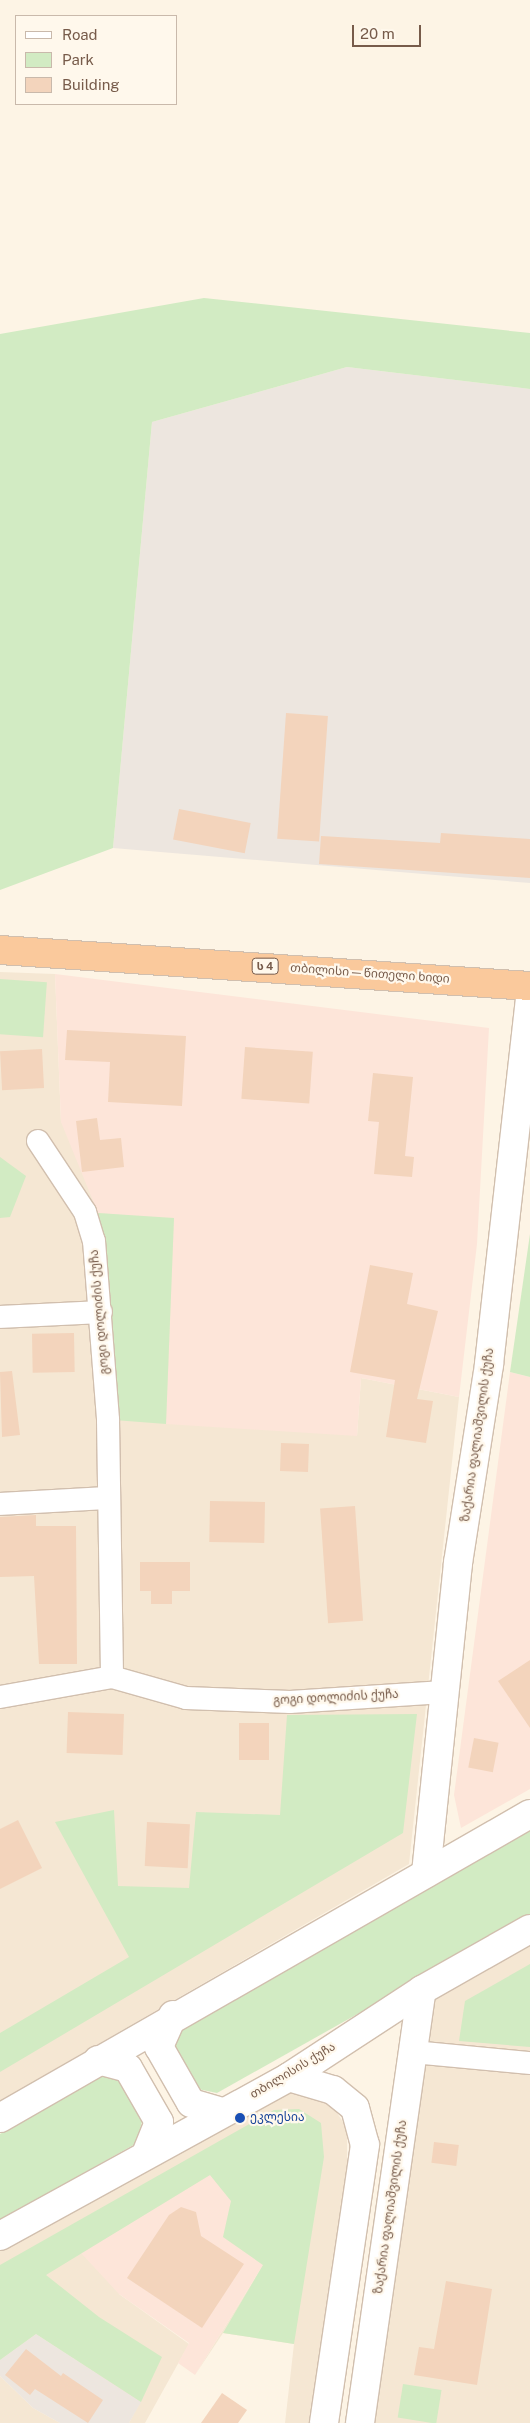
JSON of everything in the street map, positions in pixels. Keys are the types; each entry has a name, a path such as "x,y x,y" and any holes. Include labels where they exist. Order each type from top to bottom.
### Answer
{"highway":[{"name":"თბილისი — წითელი ხიდი","path":"0,950 530,986"}],"main road":[{"name":"ზაქარია ფალიაშვილის ქუჩა","path":"426,1873 444,1692 489,1364 530,997"},
{"path":"0,2118 173,2015 530,1814"},
{"name":"თბილისის ქუჩა","path":"0,2236 289,2076 422,1990 530,1929"},
{"name":"ზაქარია ფალიაშვილის ქუჩა","path":"360,2423 422,1990"},
{"path":"173,2015 159,2047 191,2102 224,2112"},
{"path":"98,2060 128,2068 159,2122 146,2155"},
{"path":"289,2076 320,2084 355,2108 365,2145 324,2423"}],"street":[{"name":"გოგი დოლიძის ქუჩა","path":"38,1141 85,1212 94,1241 101,1312 109,1498 112,1676"},
{"path":"0,1317 101,1312"},
{"path":"0,1504 109,1498"},
{"name":"გოგი დოლიძის ქუჩა","path":"0,1697 112,1676 196,1698 290,1702 444,1692"},
{"path":"413,2052 530,2063"}],"shaded area":[{"path":"347,367 530,389 530,883 113,848 152,422"},
{"path":"0,972 55,974 61,1122 174,1218 357,1436 361,1378 459,1397 409,1864 0,2101"},
{"path":"55,974 489,1028 477,1244 459,1397 361,1378 357,1436 166,1424 174,1219 98,1213 61,1122"},
{"path":"510,1372 530,1377 530,1789 461,1828 454,1795"},
{"path":"530,1941 530,2423 367,2423 430,1999"},
{"path":"285,2082 331,2104 347,2128 347,2177 312,2423 285,2423 294,2344 223,2333 195,2375 263,2265 119,2294 189,2344 145,2423 129,2423 140,2402 36,2334 0,2360 0,2246"},
{"path":"210,2175 231,2201 223,2237 263,2265 195,2375 178,2363 189,2343 119,2294 81,2253"},
{"path":"36,2334 141,2402 129,2423 60,2423 33,2408 0,2376 0,2360"},
{"path":"0,2376 33,2408 60,2423 0,2423"}],"green space":[{"path":"204,298 530,333 530,389 347,367 152,422 113,848 0,890 0,334"},
{"path":"0,979 47,982 43,1037 0,1034"},
{"path":"0,1157 26,1176 10,1217 0,1218"},
{"path":"98,1213 174,1218 166,1424 114,1420"},
{"path":"530,1234 530,1377 510,1372"},
{"path":"417,1714 403,1833 0,2072 0,2033 129,1957 55,1822 114,1810 118,1886 189,1888 196,1812 280,1815 287,1715"},
{"path":"530,1827 530,1917 217,2093 198,2089 172,2045 186,2025"},
{"path":"530,1964 530,2047 459,2041 465,2001"},
{"path":"100,2076 118,2077 145,2108 137,2143 0,2220 0,2134"},
{"path":"299,2109 321,2123 324,2157 294,2344 223,2333 263,2265 223,2237 231,2201 210,2175 46,2275 99,2317 162,2357 141,2402 36,2334 0,2360 0,2265 274,2110"},
{"path":"403,2384 442,2390 436,2423 398,2418"}],"building":[{"path":"286,713 328,716 319,842 277,839"},
{"path":"179,809 251,823 245,853 173,839"},
{"path":"441,833 530,839 530,878 319,864 321,836 440,843"},
{"path":"67,1030 186,1036 182,1106 108,1102 110,1062 65,1060"},
{"path":"245,1047 313,1052 309,1104 241,1099"},
{"path":"42,1049 44,1088 2,1090 0,1051"},
{"path":"373,1073 413,1077 405,1156 414,1157 412,1177 374,1174 379,1122 368,1121"},
{"path":"97,1118 100,1140 121,1138 124,1167 82,1172 76,1121"},
{"path":"370,1265 413,1273 407,1304 438,1311 417,1399 433,1401 426,1443 386,1437 395,1380 350,1372"},
{"path":"74,1333 75,1372 33,1373 32,1334"},
{"path":"12,1371 20,1435 2,1437 0,1372"},
{"path":"281,1443 309,1444 308,1472 280,1471"},
{"path":"210,1501 265,1502 264,1543 209,1542"},
{"path":"355,1506 363,1621 328,1623 320,1508"},
{"path":"36,1515 36,1526 76,1526 77,1664 39,1664 34,1576 0,1577 0,1517"},
{"path":"140,1562 190,1562 190,1591 172,1591 172,1604 151,1604 151,1591 140,1591"},
{"path":"530,1660 530,1728 498,1681"},
{"path":"68,1712 124,1714 123,1755 67,1753"},
{"path":"239,1723 269,1723 269,1760 239,1760"},
{"path":"474,1738 499,1743 493,1772 468,1767"},
{"path":"18,1820 42,1868 0,1889 0,1829"},
{"path":"147,1822 190,1824 188,1868 145,1866"},
{"path":"434,2142 459,2145 456,2166 431,2163"},
{"path":"181,2207 196,2212 201,2236 244,2264 202,2328 127,2278 169,2215"},
{"path":"446,2281 492,2289 477,2385 414,2375 419,2347 434,2349"},
{"path":"26,2349 61,2376 63,2373 103,2400 88,2423 35,2389 30,2395 5,2375"},
{"path":"222,2393 247,2410 238,2423 201,2423"}],"place":[{"name":"ეკლესია","path":"240,2118"}]}
